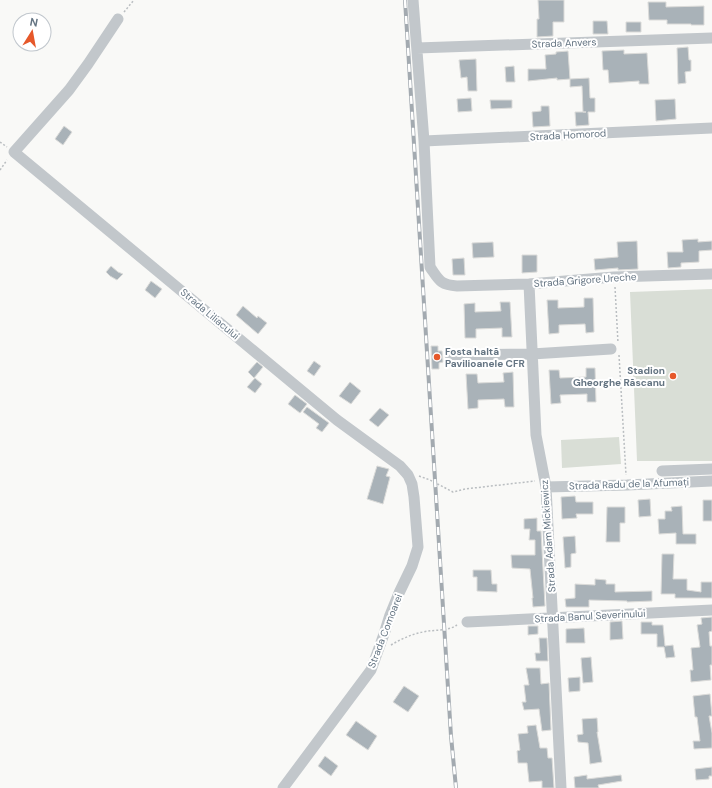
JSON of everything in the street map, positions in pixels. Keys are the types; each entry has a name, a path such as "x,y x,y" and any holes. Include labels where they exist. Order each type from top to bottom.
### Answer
{"street":[{"name":"Strada Grigore Ureche","path":"413,0 424,141 430,267 439,281 448,285 457,286 529,284 614,277 712,274"},
{"path":"14,152 68,90 88,64 118,19"},
{"name":"Strada Anvers","path":"417,48 712,38"},
{"name":"Strada Homorod","path":"424,141 712,128"},
{"name":"Strada Liliacului","path":"14,152 331,415 400,466 408,475"},
{"name":"Strada Adam Mickiewicz","path":"529,284 536,435 545,483 561,788"},
{"path":"450,355 532,354 616,350"},
{"path":"662,471 712,469"},
{"name":"Strada Comoarei","path":"283,788 371,670 378,653 390,615 412,566 418,547 414,497 412,484 408,475"},
{"name":"Strada Radu de la Afumați","path":"545,483 627,485 712,481"},
{"name":"Strada Banul Severinului","path":"467,622 712,610"}],"path":[{"path":"118,19 134,0"},
{"path":"0,170 14,152"},
{"path":"614,277 616,350 627,485"},
{"path":"408,475 421,476 453,492 465,489 545,483"},
{"path":"378,653 412,634 445,630 467,622"}],"shaded area":[{"name":"Stadion Gheorghe Răscanu","path":"712,289 712,461 637,461 630,292"},
{"path":"619,437 621,464 562,468 561,440"}],"building":[{"path":"538,0 564,0 564,22 553,22 553,36 537,37 537,19 539,19"},
{"path":"648,2 666,2 666,7 704,6 704,25 667,24 667,20 649,20"},
{"path":"593,21 607,21 608,34 593,34"},
{"path":"626,22 641,22 641,32 626,32"},
{"path":"688,47 689,60 691,60 691,71 685,72 686,83 678,84 677,48"},
{"path":"624,50 624,54 647,53 649,84 639,84 639,81 609,83 608,70 603,70 602,51"},
{"path":"568,51 570,79 557,80 557,78 528,81 528,69 546,69 545,55"},
{"path":"476,59 477,91 468,91 467,77 461,78 459,60"},
{"path":"514,66 515,82 506,82 505,67"},
{"path":"589,78 590,98 595,98 595,112 588,112 589,125 576,126 575,112 583,112 582,86 570,87 570,79"},
{"path":"471,98 472,111 458,112 457,99"},
{"path":"675,99 676,119 656,121 655,100"},
{"path":"490,100 512,100 512,108 491,109"},
{"path":"541,106 549,106 550,126 533,127 532,112 541,111"},
{"path":"64,126 72,132 63,145 55,139"},
{"path":"698,239 698,242 712,241 712,250 699,251 699,262 681,263 681,267 668,268 667,252 683,252 682,240"},
{"path":"637,241 638,269 618,270 618,268 595,270 594,259 618,257 617,242"},
{"path":"493,242 494,257 473,258 472,243"},
{"path":"522,255 537,255 537,272 522,273"},
{"path":"464,258 465,275 453,275 452,259"},
{"path":"111,266 123,274 117,280 106,272"},
{"path":"151,281 162,289 155,298 145,290"},
{"path":"584,298 593,298 594,332 586,333 585,324 559,325 559,333 549,334 547,300 558,300 558,308 584,307"},
{"path":"500,302 510,302 512,337 502,337 502,328 476,329 476,338 465,338 464,304 475,303 475,312 501,311"},
{"path":"243,306 257,318 258,316 267,323 258,334 236,315"},
{"name":"Fosta haltă Pavilioanele CFR","path":"431,346 438,346 438,351 442,351 443,362 439,363 439,369 432,369"},
{"path":"314,361 321,366 314,376 307,371"},
{"path":"257,362 263,367 254,378 248,372"},
{"path":"586,368 595,368 596,402 587,402 587,394 560,395 561,403 551,404 549,370 559,370 560,378 586,377"},
{"path":"513,372 514,407 505,407 504,399 478,400 478,408 468,409 466,374 477,374 478,383 504,382 503,373"},
{"path":"255,378 262,384 255,393 247,387"},
{"path":"350,382 361,391 351,404 339,396"},
{"path":"295,395 307,404 300,413 288,404"},
{"path":"307,407 329,423 322,432 316,428 319,424 303,412"},
{"path":"380,408 389,415 378,427 369,420"},
{"path":"377,466 389,469 386,476 390,477 383,504 367,499"},
{"path":"575,496 576,502 593,502 593,514 576,514 577,518 562,519 561,497"},
{"path":"650,499 651,516 639,517 638,500"},
{"path":"703,500 712,500 712,521 703,521"},
{"path":"682,506 683,534 696,534 696,544 676,544 676,533 659,534 658,519 665,519 665,511 672,511 671,507"},
{"path":"607,507 625,507 625,523 620,523 620,542 606,542"},
{"path":"537,518 537,531 541,531 545,606 533,607 530,569 512,568 511,555 535,555 535,540 529,540 530,529 524,529 524,519"},
{"path":"575,536 576,553 571,554 571,567 565,568 563,537"},
{"path":"662,554 674,554 673,579 687,579 687,590 701,592 701,582 712,582 712,598 675,598 675,594 661,594"},
{"path":"473,570 491,570 492,584 497,584 497,592 477,591 477,577 473,577"},
{"path":"595,579 606,580 606,584 615,584 615,592 652,591 652,601 627,602 589,600 589,607 566,607 565,599 575,598 575,584 595,585"},
{"path":"712,617 712,631 709,632 710,646 712,646 712,665 710,665 711,680 691,682 690,670 693,670 691,648 700,647 697,625 702,624 701,618"},
{"path":"622,621 623,639 610,640 610,622"},
{"path":"641,622 652,622 652,625 663,625 665,646 673,645 675,657 666,658 664,647 657,647 657,634 641,634"},
{"path":"528,626 538,626 538,634 528,635"},
{"path":"584,628 585,643 566,643 566,629"},
{"path":"539,638 547,638 548,661 536,661 535,653 540,653"},
{"path":"591,657 593,682 583,683 581,658"},
{"path":"526,668 540,668 541,684 549,683 551,730 542,731 539,709 524,710 522,702 526,702 524,685 529,685"},
{"path":"580,677 580,691 569,692 568,678"},
{"path":"404,686 419,696 408,712 393,702"},
{"path":"710,694 712,716 709,716 712,733 712,748 694,749 693,741 700,741 697,717 695,717 693,696"},
{"path":"597,718 597,732 602,762 590,764 588,743 578,742 577,735 583,734 582,719"},
{"path":"356,721 377,736 368,750 346,735"},
{"path":"536,725 540,748 547,748 548,758 552,758 554,788 542,788 542,781 529,782 527,763 518,763 517,751 520,750 518,734 528,733 527,726"},
{"path":"325,756 338,766 331,776 318,766"},
{"path":"712,767 712,776 709,776 709,779 696,780 695,769"},
{"path":"587,775 587,779 621,775 622,781 598,785 599,788 575,788 574,777"}],"railway":[{"path":"405,0 451,736 456,788"}],"place":[{"name":"Fosta haltă Pavilioanele CFR","path":"437,357"},
{"name":"Stadion Gheorghe Răscanu","path":"673,376"}]}
